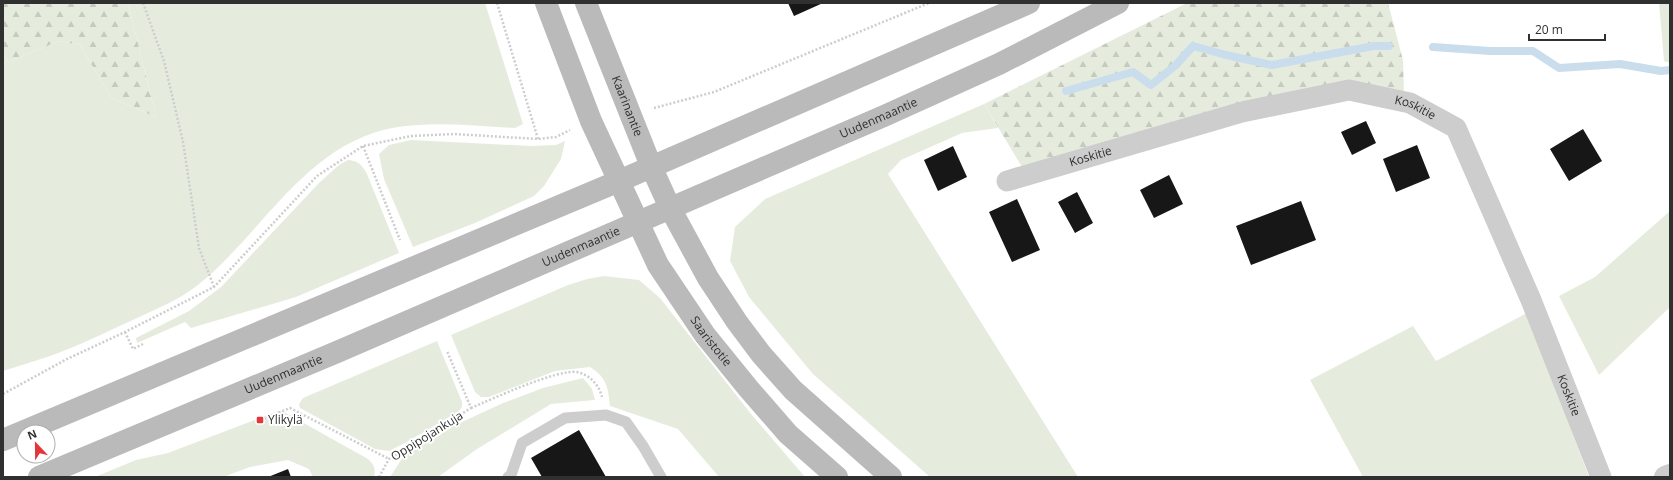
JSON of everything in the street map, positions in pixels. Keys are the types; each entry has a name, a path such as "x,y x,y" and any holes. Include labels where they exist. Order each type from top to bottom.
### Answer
{"main road":[{"path":"546,3 591,121 619,181"},
{"name":"Kaarinantie","path":"586,3 629,113 670,208"},
{"path":"3,440 619,181 1029,3"},
{"name":"Uudenmaantie","path":"39,477 337,352 884,116 999,64 1118,3"},
{"name":"Saaristotie","path":"619,181 658,266 704,335 788,434 837,477"},
{"path":"670,208 708,278 737,322 761,354 793,390 891,477"}],"street":[{"name":"Koskitie","path":"1007,181 1242,112 1350,90 1410,103 1456,128 1531,300 1601,477"},
{"path":"1665,477 1670,475"}],"lane":[{"path":"508,477 511,475 522,443 565,418 606,415 626,422 643,446 661,477"}],"path":[{"path":"143,3 164,61 183,142 199,248 214,287"},
{"path":"496,3 538,139"},
{"path":"629,113 714,92 930,3"},
{"path":"3,394 67,359 125,332 214,287 317,176 364,146 411,136 454,134 538,139 556,137 591,121"},
{"path":"364,146 400,240"},
{"path":"125,332 133,349 143,344"},
{"name":"Oppipojankuja","path":"379,477 389,459 471,408 447,352"},
{"path":"471,408 516,388 558,375 575,372 586,375 594,382 601,394 606,415"},
{"path":"260,420 290,408 389,459"}],"green space":[{"path":"3,3 128,3 156,117 111,98 80,45 59,41 8,62 3,54"},
{"path":"128,3 485,3 523,124 515,128 456,124 412,125 398,127 366,136 338,150 312,169 289,191 222,264 191,290 159,308 75,346 51,356 3,371 3,54 8,62 59,41 80,45 111,98 156,117"},
{"path":"1187,3 1388,3 1403,60 1404,94 1345,82 1022,167 984,104"},
{"path":"1659,3 1670,3 1670,63 1664,61"},
{"path":"984,104 998,128 962,133 901,160 888,174 1078,477 930,477 813,374 749,297 730,261 735,227 765,199"},
{"path":"411,140 531,146 556,145 565,141 561,159 544,186 534,196 475,223 413,247 384,179 379,154 389,145"},
{"path":"348,160 355,161 360,164 367,174 399,253 296,297 191,328 185,322 137,343 136,338 189,311 221,287 319,183 339,165"},
{"path":"1670,211 1670,307 1599,375 1559,296 1595,277"},
{"path":"604,276 639,280 660,298 751,414 805,477 719,477 678,429 610,406 606,384 600,375 590,367 555,371 489,397 481,397 475,392 451,335 568,285 587,279"},
{"path":"1527,313 1589,477 1363,477 1310,380 1413,326 1436,361"},
{"path":"437,341 462,402 462,407 458,412 389,451 375,449 300,408 299,404 303,398"},
{"path":"583,378 592,389 595,400 551,404 477,449 438,477 390,477 405,454 447,429 503,403 543,388"},
{"path":"278,411 284,412 368,459 374,467 374,477 313,477 309,469 288,460 250,467 223,477 95,477 136,460 168,453"}],"building":[{"path":"788,3 823,3 794,16"},
{"path":"1366,121 1376,143 1352,155 1341,132"},
{"path":"1583,129 1602,161 1569,181 1550,149"},
{"path":"1417,145 1430,178 1396,192 1383,159"},
{"path":"953,146 967,177 938,191 924,160"},
{"path":"1169,175 1183,204 1154,218 1140,190"},
{"path":"1077,192 1093,223 1075,233 1058,202"},
{"path":"1017,199 1040,250 1012,262 989,212"},
{"path":"1301,201 1316,240 1251,265 1236,226"},
{"path":"579,430 606,477 542,477 531,458"},
{"path":"288,469 291,477 268,477"}],"waterway":[{"path":"1066,91 1133,72 1151,85 1176,65 1193,46 1272,65 1374,46 1389,46"},
{"path":"1433,47 1490,51 1533,51 1559,68 1620,64 1661,71 1670,70"}],"place":[{"name":"Ylikylä","path":"260,420"}]}
